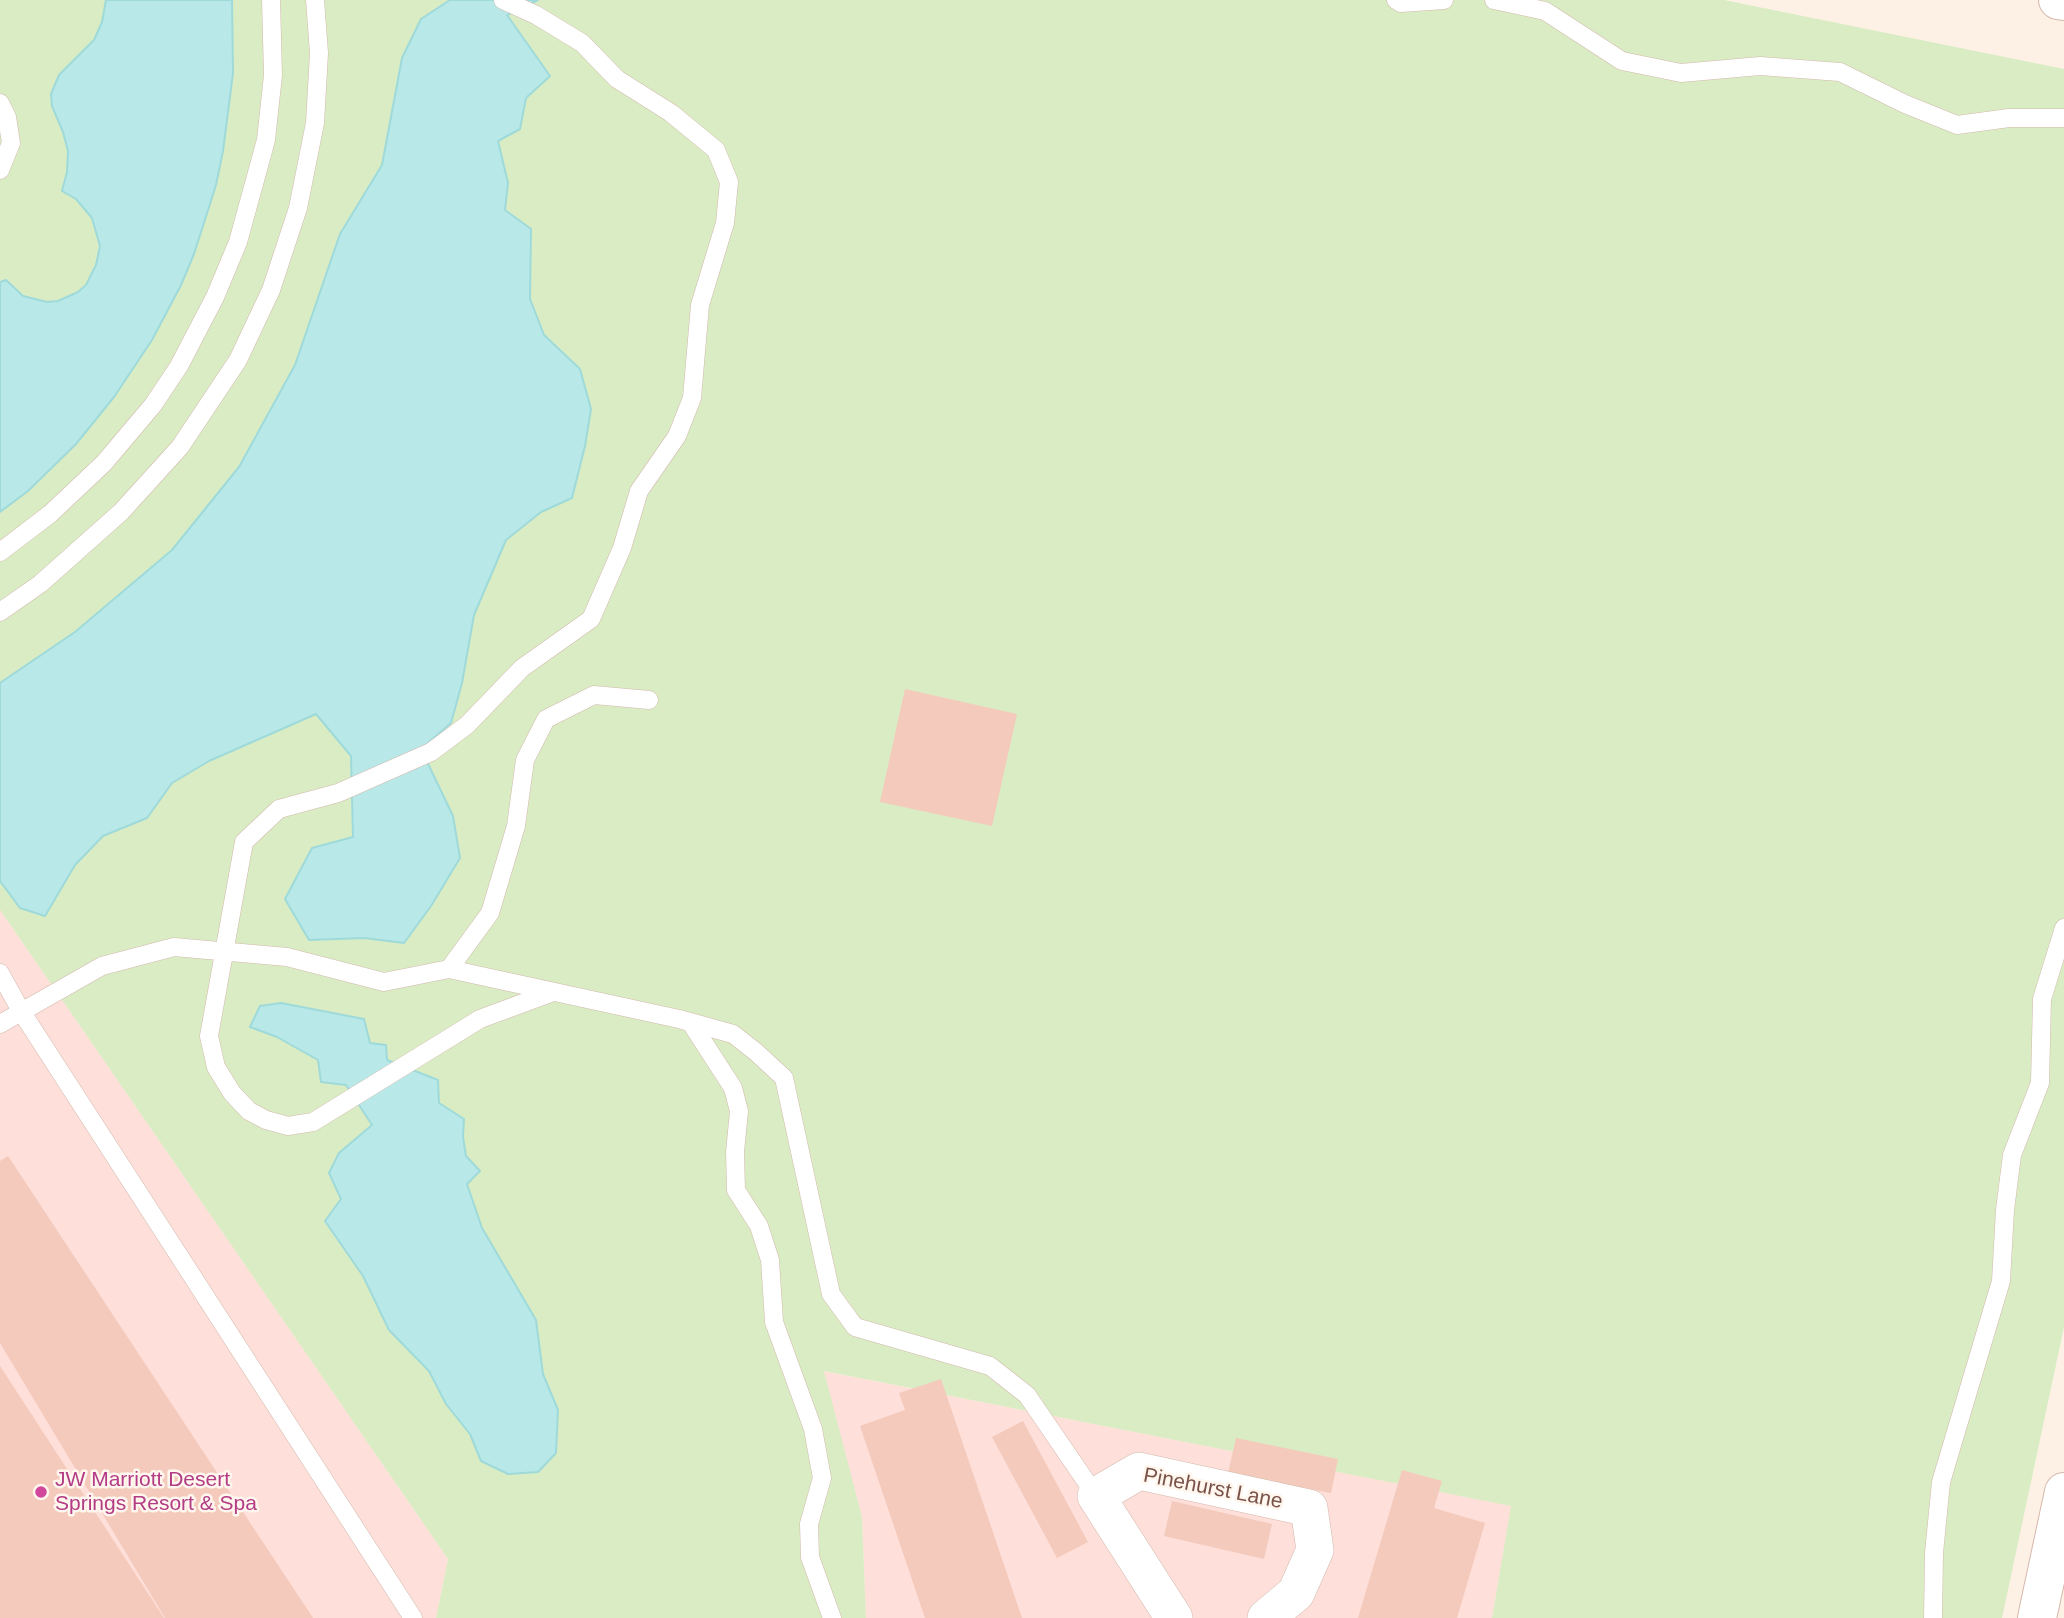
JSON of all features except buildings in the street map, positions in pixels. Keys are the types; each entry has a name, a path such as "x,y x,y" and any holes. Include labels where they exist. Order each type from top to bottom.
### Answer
{"main road":[{"path":"2058,0 2064,1"},
{"path":"2037,1618 2057,1564 2062,1511"}],"street":[{"name":"Pinehurst Lane","path":"1096,1496 1139,1471 1309,1508 1315,1550 1296,1593 1266,1618"},
{"path":"1096,1496 1174,1618"}],"lane":[{"path":"0,552 50,514 104,463 153,405 215,297 238,242 266,140 274,38 271,0"},
{"path":"0,612 40,584 121,512 180,447 238,360 271,290 298,208 315,123 319,52 314,0"},
{"path":"503,0 536,15 582,43 617,79 671,113 716,150 729,182 725,223 700,305 692,398 677,436 639,491 622,548 591,619 522,668 467,726 431,752 338,793 279,809 244,842 209,1036 216,1067 232,1093 248,1111 266,1120 288,1126 313,1122 480,1019 553,992"},
{"path":"1396,0 1401,3 1444,0"},
{"path":"1494,0 1545,11 1622,61 1681,73 1760,66 1840,72 1905,104 1957,125 2009,118 2064,118"},
{"path":"0,103 7,117 10,144 0,170"},
{"path":"449,969 490,913 516,826 525,760 546,719 594,695 649,700"},
{"path":"1933,1618 1934,1553 1941,1482 2001,1282 2005,1209 2012,1155 2040,1083 2042,999 2064,928"},
{"path":"0,1024 102,966 174,947 287,957 384,982 449,969 733,1034 784,1078 831,1294 855,1327 990,1366 1027,1395 1096,1496"},
{"path":"0,973 21,1011 413,1618"},
{"path":"691,1023 733,1088 739,1111 735,1152 736,1190 759,1226 770,1260 774,1322 813,1429 822,1478 808,1524 810,1557 832,1618"}],"shaded area":[{"path":"0,910 448,1559 436,1618 0,1618"},
{"path":"823,1371 1512,1506 1492,1618 866,1618 862,1517"}],"green space":[{"path":"0,0 1724,0 2064,69 2064,1327 2002,1618 1492,1618 1511,1506 824,1371 862,1517 866,1618 436,1618 448,1559 0,910"}],"water":[{"path":"106,0 232,0 233,73 216,185 194,254 152,340 114,397 76,444 28,491 0,512 0,282 6,280 23,296 47,302 58,301 78,292 86,285 96,265 100,246 92,218 76,199 62,191 67,172 68,151 52,106 51,94 59,75 94,40 102,22"},
{"path":"450,0 538,0 507,15 550,76 526,98 520,129 498,141 508,183 505,210 531,229 530,299 544,335 580,369 591,409 572,498 541,512 506,540 474,615 462,683 451,723 421,749 453,816 460,858 431,906 404,943 364,938 309,940 285,899 312,848 353,837 351,756 316,714 209,761 172,783 147,818 103,836 75,865 45,916 20,908 0,881 0,683 75,632 172,550 239,467 295,365 340,234 382,165 402,58 421,19"},
{"path":"281,1003 364,1019 370,1043 386,1045 387,1060 438,1080 439,1103 464,1119 466,1156 480,1171 467,1184 482,1228 536,1320 543,1374 558,1410 556,1453 538,1472 508,1474 481,1461 470,1434 446,1404 429,1371 389,1330 363,1276 325,1221 341,1199 329,1173 339,1153 372,1125 346,1085 321,1082 318,1060 277,1037 250,1027 260,1006"}],"place":[{"name":"JW Marriott Desert Springs Resort & Spa","path":"41,1492"}]}
